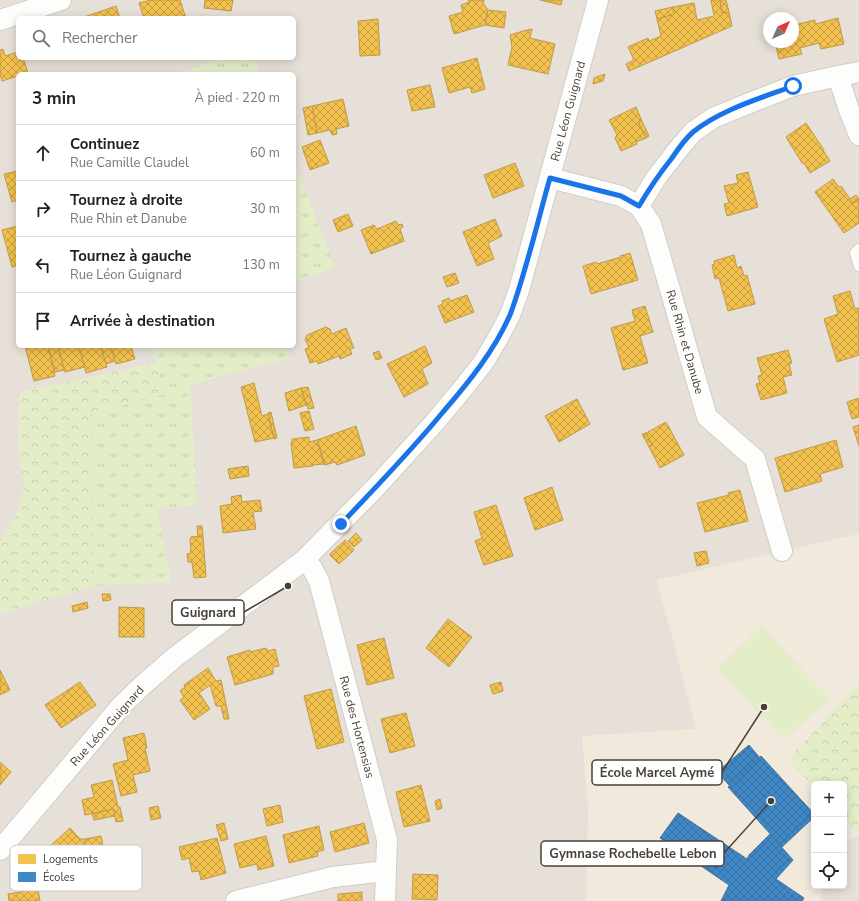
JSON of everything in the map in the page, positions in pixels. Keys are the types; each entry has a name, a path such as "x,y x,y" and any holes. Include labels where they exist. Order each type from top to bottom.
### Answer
{"street":[{"path":"0,20 39,3 61,0"},
{"name":"Rue Léon Guignard","path":"0,850 121,706 175,657 304,560 404,457 483,363 510,315 519,290 598,0"},
{"path":"639,206 656,178 680,147 693,132 713,118 793,86 859,72"},
{"path":"838,76 859,136"},
{"name":"Rue Rhin et Danube","path":"550,178 621,196 639,206 651,224 707,417 755,459 782,551"},
{"name":"Rue des Hortensias","path":"304,560 312,568 319,581 387,840 385,901"},
{"path":"236,901 333,877 386,871"}],"lane":[{"path":"859,249 855,253 859,266"}],"shaded area":[{"path":"0,0 859,0 859,534 657,580 672,635 811,784 811,889 847,889 847,822 859,835 859,901 0,901"},
{"path":"859,534 859,684 788,759 811,784 811,889 822,889 820,901 586,901 588,809 582,736 696,729 657,580"},
{"path":"847,822 859,835 847,841"}],"green space":[{"path":"216,60 255,60 259,72 180,72"},
{"path":"296,167 335,267 296,282"},
{"path":"152,348 286,348 289,358 190,385 197,505 157,509 171,582 94,586 91,414 164,394"},
{"path":"156,363 164,394 91,414 94,586 0,614 0,544 14,519 24,489 18,440 20,392"},
{"path":"762,626 830,699 784,740 717,668"},
{"path":"859,684 859,835 847,822 847,781 811,781 811,784 788,759"}],"building: Logements":[{"path":"151,0 180,0 185,16 143,16 139,3"},
{"path":"205,0 233,0 231,11 204,8"},
{"path":"468,0 484,0 483,3 488,10 485,25 454,34 449,16 463,12 461,5 469,2"},
{"path":"540,0 562,0 561,5"},
{"path":"711,0 720,0 722,13 729,12 732,26 629,71 626,64 634,60 628,47 648,38 649,41 661,36 657,19 671,15 674,12 673,7 694,3 697,20 714,16"},
{"path":"720,0 726,0 729,12 722,13"},
{"path":"116,6 119,16 87,16"},
{"path":"673,7 674,12 671,15 657,19 655,11"},
{"path":"488,10 506,12 504,28 485,25"},
{"path":"838,18 844,44 821,49 819,43 800,48 802,54 779,59 776,48 799,48 799,24 815,20 815,24"},
{"path":"378,19 380,55 360,56 358,21"},
{"path":"532,29 530,38 555,44 548,74 508,65 512,47 510,35"},
{"path":"3,49 5,56 16,53 16,60 24,60 28,72 16,72 16,77 2,81 0,74 0,50"},
{"path":"477,58 485,89 472,93 470,87 449,93 442,68"},
{"path":"605,74 603,81 593,84 594,78"},
{"path":"430,85 435,107 412,111 407,90"},
{"path":"343,99 349,126 336,129 337,134 332,135 330,130 317,133 312,106"},
{"path":"312,106 317,133 308,135 303,108"},
{"path":"636,107 641,119 639,124 646,138 621,151 615,138 617,135 609,120"},
{"path":"641,119 649,136 646,138 639,124"},
{"path":"806,123 830,161 810,173 786,137"},
{"path":"320,140 329,163 310,170 302,147"},
{"path":"515,163 524,186 493,198 484,175"},
{"path":"16,171 16,201 12,202 4,174"},
{"path":"748,172 758,207 727,216 724,204 729,203 724,186 738,183 736,175"},
{"path":"833,179 839,187 841,186 853,203 859,199 859,223 844,233 815,192"},
{"path":"856,195 859,199 853,203 850,199"},
{"path":"348,214 353,226 338,232 333,220"},
{"path":"495,219 502,236 488,243 494,259 477,266 463,232"},
{"path":"396,221 398,225 402,224 403,227 400,229 404,241 371,254 361,230 374,225 377,229"},
{"path":"16,226 16,266 12,267 2,230"},
{"path":"630,253 638,280 591,294 583,266 596,262 597,264"},
{"path":"734,255 737,268 741,266 744,276 747,275 755,304 728,311 719,278 715,279 712,265 715,264 714,261"},
{"path":"455,273 459,283 447,287 443,277"},
{"path":"850,291 855,309 858,308 859,310 859,355 837,362 824,319 838,314 833,296"},
{"path":"467,295 474,312 445,323 438,306 443,304 442,301 449,298 450,301"},
{"path":"645,306 653,332 640,336 648,363 623,370 611,328 635,321 632,310"},
{"path":"326,327 330,329 332,334 346,328 354,348 350,349 352,354 340,359 339,356 318,364 317,361 310,363 305,349 309,348 305,339 307,335"},
{"path":"425,346 432,363 422,369 428,384 404,397 387,364"},
{"path":"26,348 48,348 55,376 34,381"},
{"path":"49,348 58,348 64,370 55,372"},
{"path":"59,348 80,348 85,367 65,372"},
{"path":"80,348 102,348 107,367 86,373"},
{"path":"102,348 112,348 115,361 106,364"},
{"path":"112,348 132,348 135,359 116,364"},
{"path":"788,350 792,363 789,364 792,375 783,377 787,393 761,400 756,384 760,383 758,376 762,375 757,358"},
{"path":"379,351 382,358 376,360 373,353"},
{"path":"254,383 262,416 268,414 274,438 255,442 241,387"},
{"path":"308,387 314,408 308,409 301,388"},
{"path":"301,388 306,405 289,411 285,393"},
{"path":"859,398 859,417 852,419 847,402"},
{"path":"577,399 590,424 559,442 545,416"},
{"path":"309,411 314,429 305,431 300,413"},
{"path":"271,412 277,438 274,439 268,413"},
{"path":"666,422 684,455 660,468 649,447 652,445 646,433"},
{"path":"859,425 859,446 853,427"},
{"path":"356,426 365,455 337,465 335,462 325,465 317,440"},
{"path":"646,433 652,445 649,447 642,434"},
{"path":"309,437 309,442 317,440 324,464 294,468 291,443 292,439"},
{"path":"836,440 843,467 820,474 822,481 785,492 775,458"},
{"path":"248,466 249,476 230,479 228,469"},
{"path":"552,487 563,520 535,530 524,498"},
{"path":"740,490 748,521 705,532 697,503 729,495 728,493"},
{"path":"241,495 242,502 260,500 262,511 253,512 256,529 223,533 220,506 232,504 231,497"},
{"path":"496,505 513,556 484,565 475,541 482,538 474,512"},
{"path":"197,526 202,526 203,536 198,537"},
{"path":"356,533 362,540 354,547 348,541"},
{"path":"203,536 206,577 194,578 192,562 188,562 187,554 191,553 190,540 191,537"},
{"path":"345,540 354,550 339,564 330,554"},
{"path":"706,551 709,563 697,566 694,553"},
{"path":"102,594 110,594 111,600 103,601"},
{"path":"87,602 88,608 73,612 72,606"},
{"path":"119,607 144,608 144,637 119,637"},
{"path":"448,619 472,637 449,667 426,648"},
{"path":"384,638 394,678 367,685 357,645"},
{"path":"266,648 268,651 275,649 279,666 273,667 273,674 235,685 227,657 250,650 250,652"},
{"path":"208,668 216,681 221,680 229,719 224,719 221,706 216,706 210,685 199,693 210,709 194,720 180,700 184,697 180,691 185,687 184,685"},
{"path":"0,670 10,690 0,695"},
{"path":"80,682 96,705 61,728 45,705"},
{"path":"501,682 503,691 493,694 490,685"},
{"path":"331,689 344,742 317,749 304,696"},
{"path":"406,713 415,746 390,753 381,719"},
{"path":"144,733 147,748 145,748 150,771 133,775 137,792 121,796 113,764 128,760 123,738"},
{"path":"0,762 11,772 0,785"},
{"path":"112,780 118,807 120,807 123,821 116,822 113,809 85,815 82,800 94,797 91,785"},
{"path":"421,785 430,821 404,827 396,792"},
{"path":"440,799 442,808 437,810 435,801"},
{"path":"280,805 283,822 267,826 263,809"},
{"path":"158,806 161,818 151,820 149,808"},
{"path":"113,809 115,816 94,820 92,814"},
{"path":"224,823 228,839 221,841 216,825"},
{"path":"364,823 369,843 335,852 330,832"},
{"path":"319,826 324,850 317,852 318,856 289,863 283,835"},
{"path":"70,828 80,839 85,839 86,845 74,845 51,845"},
{"path":"101,836 103,845 86,845 85,839"},
{"path":"266,836 274,866 258,870 257,864 240,868 234,844"},
{"path":"217,838 226,873 201,880 199,871 192,872 189,858 182,860 179,847"},
{"path":"413,874 438,875 437,900 412,899"},
{"path":"26,891 38,891 40,901 9,901 8,894"},
{"path":"362,892 362,901 338,901 338,894"}],"building: Écoles":[{"path":"749,745 760,758 729,785 717,772"},
{"path":"761,756 811,811 811,820 782,847 728,787"},
{"path":"678,813 747,859 749,855 770,834 793,860 776,879 804,898 802,901 721,901 729,885 660,838"}],"place":[{"name":"Guignard","path":"288,586"},
{"name":"École Marcel Aymé","path":"764,707"},
{"name":"Gymnase Rochebelle Lebon","path":"771,801"}],"route":[{"path":"341,524 435,422 483,363 510,315 519,290 550,178 621,196 639,206 656,178 693,132 713,118 793,86"}]}
